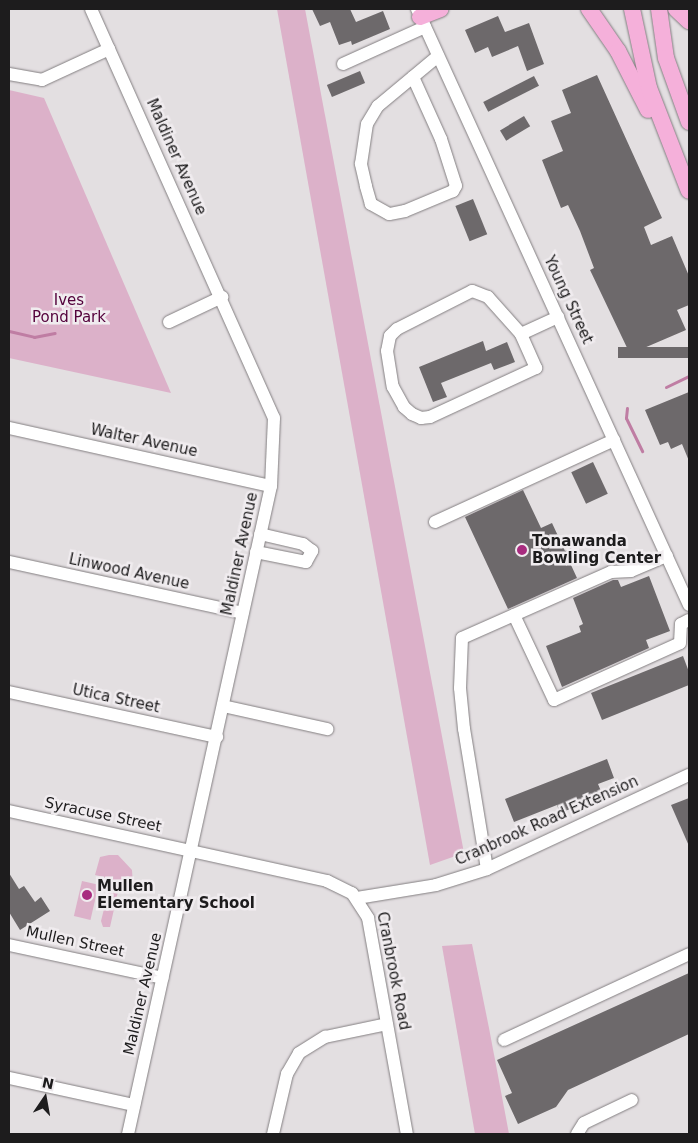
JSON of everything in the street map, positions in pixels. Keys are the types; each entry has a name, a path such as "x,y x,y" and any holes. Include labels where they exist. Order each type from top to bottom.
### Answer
{"main road":[{"path":"421,17 435,9"},
{"path":"421,17 441,9"},
{"path":"589,9 618,51 671,150 689,191"},
{"path":"632,9 640,56 671,150"},
{"path":"659,9 666,58 689,122"},
{"path":"676,9 689,21"}],"street":[{"name":"Maldiner Avenue","path":"91,9 272,408 274,418 271,486 224,706 128,1134"},
{"path":"343,64 421,17"},
{"name":"Young Street","path":"421,17 689,605"},
{"path":"9,74 42,80 109,49"},
{"path":"413,77 441,139 456,186 454,191 405,211 389,214 371,204 361,164 362,145 372,113 413,77 438,56"},
{"path":"472,291 488,297 521,334 536,368 430,417 421,418 404,408 393,387 387,351 390,336 396,329 472,291"},
{"path":"169,322 222,297"},
{"path":"521,334 558,317"},
{"name":"Walter Avenue","path":"9,428 271,486"},
{"path":"435,522 614,440"},
{"path":"256,552 306,562 312,551 303,544 260,534"},
{"path":"487,869 464,729 460,688 462,638 610,572 631,571 667,556"},
{"name":"Linwood Avenue","path":"9,562 243,613"},
{"path":"514,615 554,700 680,643 681,624 689,620"},
{"name":"Utica Street","path":"9,692 217,737"},
{"path":"224,706 327,729"},
{"name":"Cranbrook Road Extension","path":"357,898 436,885 487,869 689,775"},
{"name":"Syracuse Street","path":"9,811 191,851"},
{"name":"Cranbrook Road","path":"191,851 327,881 357,898 368,918 407,1134"},
{"name":"Mullen Street","path":"9,945 163,978"},
{"path":"504,1040 689,954"},
{"path":"273,1134 287,1074 299,1053 324,1036 387,1024"},
{"path":"9,1078 134,1105"},
{"path":"577,1134 584,1123 632,1100"}],"green space":[{"path":"277,9 305,9 464,853 430,865"},
{"name":"Ives Pond Park","path":"9,90 44,98 171,393 9,358"},
{"path":"118,855 132,870 133,885 119,887 110,927 103,927 101,921 110,885 104,877 95,875 100,857"},
{"path":"82,881 99,885 90,920 74,916"},
{"path":"472,944 509,1134 475,1134 442,946"}],"building":[{"path":"312,9 350,9 356,22 383,11 390,29 352,45 351,41 339,45 330,22 320,26"},
{"path":"498,16 505,32 529,23 544,64 527,71 518,46 492,57 488,47 475,53 465,30"},
{"path":"360,71 365,83 332,97 327,85"},
{"path":"597,75 662,218 644,227 651,245 672,236 689,276 689,305 677,310 686,330 630,354 590,270 594,268 580,231 568,205 561,208 542,160 563,151 551,121 571,113 562,90"},
{"path":"534,76 539,86 488,112 483,102"},
{"path":"524,116 530,126 506,141 500,130"},
{"path":"473,199 487,234 470,241 455,206"},
{"path":"483,341 486,351 507,342 515,362 494,370 491,363 441,383 447,397 433,402 419,367"},
{"path":"618,347 689,347 689,358 618,358"},
{"path":"689,392 689,461 682,444 671,449 668,442 660,445 645,410"},
{"path":"593,462 608,494 586,504 571,472"},
{"name":"Tonawanda Bowling Center","path":"523,490 541,528 552,523 565,551 571,548 578,562 571,565 577,578 508,609 465,517"},
{"path":"649,576 670,631 646,640 649,648 562,687 546,646 581,632 579,626 583,624 573,598 613,580 618,580 621,587"},
{"path":"683,656 689,672 689,685 602,720 591,693"},
{"path":"607,759 614,778 598,784 603,796 560,813 557,805 514,822 505,799"},
{"path":"689,798 689,846 671,805"},
{"path":"9,873 19,889 24,886 35,902 41,897 50,911 20,930 9,912"},
{"path":"689,973 689,1034 568,1090 556,1107 518,1124 505,1096 512,1093 497,1060"}],"waterway":[{"path":"9,331 34,337 55,333"},
{"path":"666,387 689,376"},
{"path":"627,408 626,418 642,451"}],"place":[{"name":"Tonawanda Bowling Center","path":"522,550"},
{"name":"Mullen Elementary School","path":"87,895"}]}
